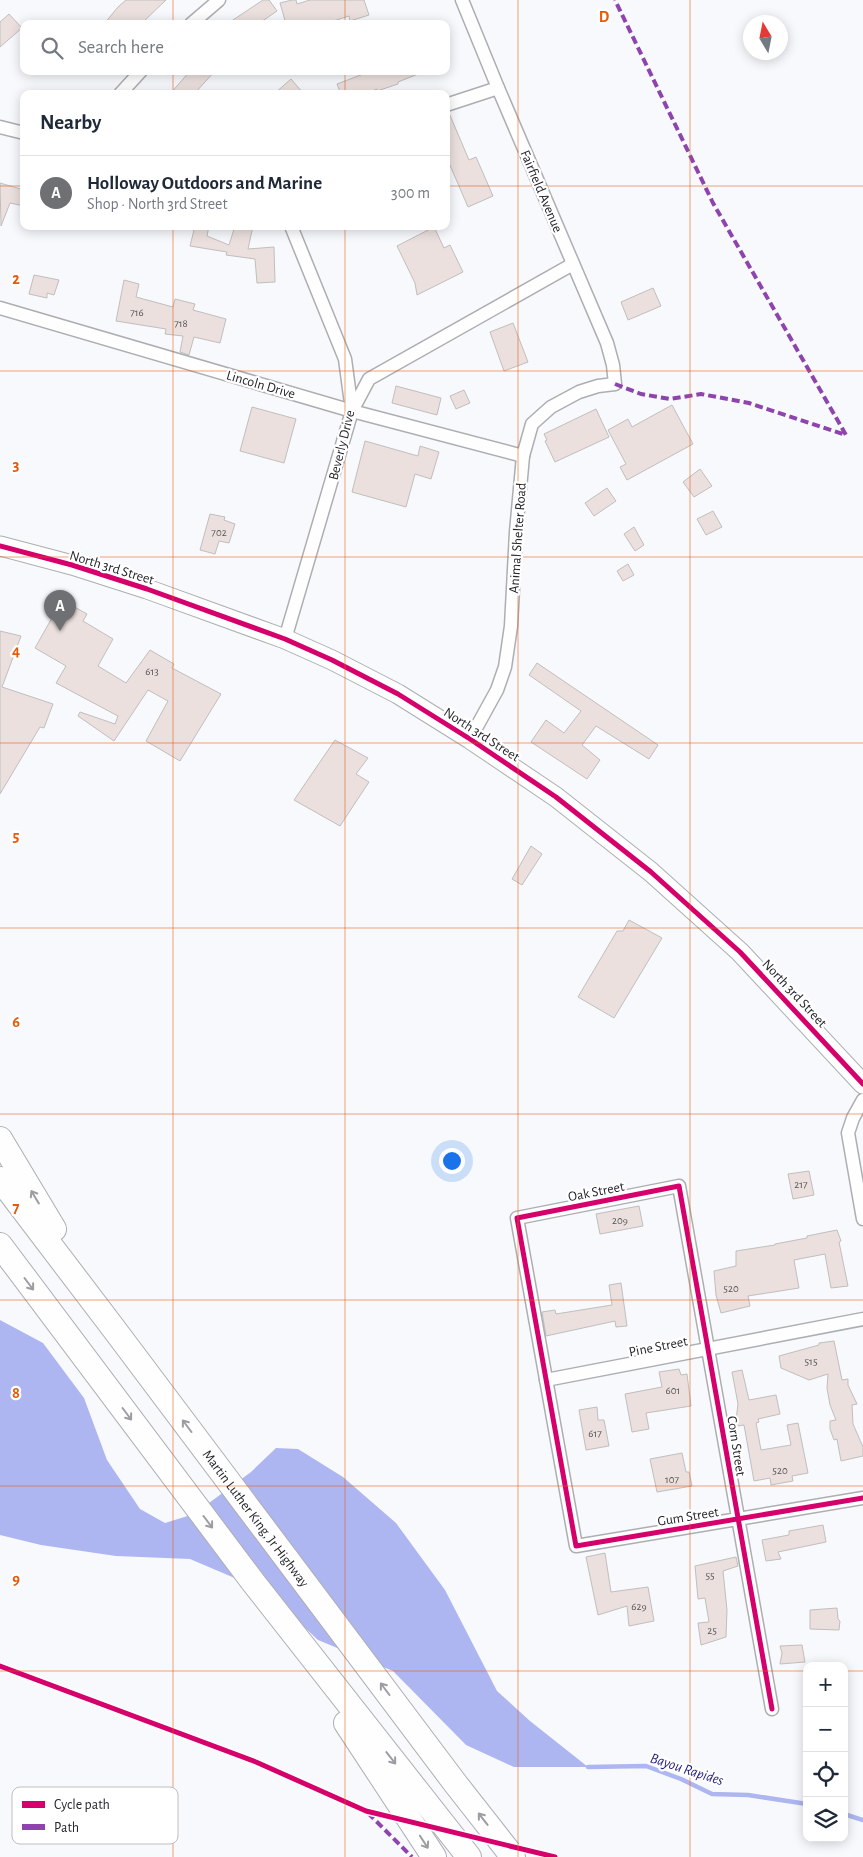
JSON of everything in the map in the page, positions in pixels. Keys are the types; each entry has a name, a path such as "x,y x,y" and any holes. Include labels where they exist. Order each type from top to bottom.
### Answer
{"highway":[{"path":"0,1139 114,1329"},
{"name":"Martin Luther King, Jr Highway","path":"0,1179 455,1783 513,1857"},
{"path":"0,1245 253,1582 469,1857"},
{"path":"253,1582 434,1857"}],"main road":[{"name":"North 3rd Street","path":"0,546 72,565 148,589 285,639 332,660 398,694 470,739 556,798 652,872 740,952 863,1084"}],"street":[{"path":"196,20 219,0"},
{"name":"Fairfield Avenue","path":"462,0 607,343 613,366 614,384"},
{"path":"123,90 137,75"},
{"path":"450,104 498,88"},
{"path":"0,127 20,132"},
{"name":"Beverly Drive","path":"285,639 352,411 345,359 292,230"},
{"path":"352,411 369,379 573,264"},
{"name":"Lincoln Drive","path":"0,308 352,411 523,456"},
{"name":"Animal Shelter Road","path":"470,739 497,690 505,667 511,626 516,532 523,456 532,424 551,407 585,390 614,384"},
{"path":"863,1100 853,1118 848,1133 863,1219"},
{"name":"Oak Street","path":"546,1380 517,1218 679,1186"},
{"name":"Corn Street","path":"679,1186 772,1709"},
{"name":"Pine Street","path":"546,1380 863,1319"},
{"name":"Gum Street","path":"546,1380 576,1546 863,1498"}],"water":[{"path":"0,1320 43,1343 84,1398 107,1460 140,1509 165,1523 194,1514 251,1472 276,1448 298,1449 343,1477 396,1523 445,1590 497,1691 530,1721 588,1767 514,1767 466,1745 393,1671 318,1640 285,1609 237,1579 190,1559 116,1556 41,1545 0,1535"}],"building":[{"path":"126,0 166,0 145,20 107,20"},
{"path":"263,0 269,0 277,11 264,20 233,20"},
{"path":"292,0 296,0 297,4 310,0 364,0 369,15 353,20 350,20 349,16 336,20 285,20 280,3"},
{"path":"9,14 20,26 20,30 0,47 0,22"},
{"path":"187,75 211,75 198,90 173,90"},
{"path":"361,75 416,75 380,90 339,90 337,84"},
{"path":"291,79 301,90 279,90"},
{"path":"450,115 469,160 476,157 493,196 468,207 450,165"},
{"path":"0,183 20,189 20,205 10,203 1,226"},
{"path":"194,230 208,230 207,236 229,245 234,230 252,230 248,249 274,247 275,282 257,283 255,259 226,255 227,252 190,246"},
{"path":"428,230 435,230 444,248 450,245 463,272 417,295 415,283 397,246"},
{"path":"34,275 59,280 54,295 47,293 47,298 29,294"},
{"path":"124,280 139,284 136,297 173,307 175,299 195,304 193,310 226,319 220,343 194,337 189,355 180,352 183,336 165,334 166,329 116,321"},
{"path":"653,288 661,306 628,320 621,302"},
{"path":"513,323 528,362 504,371 490,332"},
{"path":"396,386 441,398 437,415 392,403"},
{"path":"464,390 470,403 456,409 450,396"},
{"path":"672,405 693,444 627,480 620,467 626,464 608,430 628,419 632,427"},
{"path":"252,407 296,419 284,463 240,451"},
{"path":"596,409 609,437 555,462 545,441 547,440 544,434"},
{"path":"365,441 418,456 420,446 439,452 431,479 415,474 406,507 352,492"},
{"path":"700,469 712,486 694,497 683,482"},
{"path":"607,488 616,501 594,516 585,503"},
{"path":"713,511 722,527 706,535 697,519"},
{"path":"210,514 225,517 224,520 235,524 229,543 219,541 215,554 200,550"},
{"path":"634,527 644,545 635,551 624,534"},
{"path":"628,564 634,575 623,581 617,571"},
{"path":"62,600 87,614 83,621 113,639 98,666 126,683 150,650 174,664 172,668 221,694 180,761 146,741 168,701 148,690 114,741 78,716 80,712 115,724 118,716 56,683 66,666 35,648"},
{"path":"0,631 21,636 2,687 53,704 44,728 40,727 0,794"},
{"path":"537,663 658,745 649,759 596,726 582,745 600,760 587,779 531,742 546,720 564,733 581,711 529,675"},
{"path":"335,740 368,758 356,774 369,782 340,826 294,800"},
{"path":"531,846 542,854 522,885 512,879"},
{"path":"629,920 662,938 614,1018 578,997 617,931 623,931"},
{"path":"809,1171 814,1195 793,1199 788,1174"},
{"path":"639,1206 643,1226 600,1234 596,1214"},
{"path":"837,1230 841,1241 839,1242 848,1286 831,1288 825,1254 794,1260 799,1288 748,1296 750,1306 721,1313 716,1295 714,1271 736,1266 736,1251 775,1245"},
{"path":"621,1283 627,1326 616,1327 615,1321 546,1336 542,1312 555,1310 556,1314 612,1305 609,1285"},
{"path":"834,1341 842,1380 848,1379 848,1385 857,1404 852,1405 853,1424 863,1447 863,1456 841,1461 837,1439 834,1440 830,1429 830,1421 836,1420 830,1405 827,1388 828,1374 809,1380 781,1368 779,1356 819,1345 819,1343"},
{"path":"679,1369 681,1375 687,1374 691,1406 646,1413 649,1429 632,1432 625,1394 662,1387 659,1372"},
{"path":"742,1370 749,1400 776,1395 780,1414 758,1419 759,1422 756,1423 761,1450 791,1445 787,1425 798,1423 808,1473 792,1476 793,1481 771,1485 770,1478 754,1481 744,1425 738,1426 736,1420 738,1404 732,1372"},
{"path":"597,1407 598,1420 604,1420 609,1446 586,1450 579,1410"},
{"path":"682,1453 686,1472 689,1472 692,1486 657,1492 650,1459"},
{"path":"823,1525 826,1542 778,1552 781,1559 766,1561 762,1540 789,1535 789,1531"},
{"path":"605,1553 611,1592 648,1587 654,1621 629,1626 627,1606 598,1615 586,1557"},
{"path":"736,1557 738,1566 723,1571 727,1610 726,1637 701,1645 698,1623 709,1622 705,1598 698,1599 695,1566"},
{"path":"837,1608 840,1621 839,1630 810,1629 810,1610"},
{"path":"802,1645 805,1662 780,1664 782,1653 780,1646"}],"waterway":[{"name":"Bayou Rapides","path":"588,1767 646,1766 681,1779 712,1794 748,1795 803,1803"},
{"name":"Bayou Rapides","path":"848,1815 863,1820"}],"marked path":[{"path":"615,0 713,203 846,435 749,403 701,394 670,399 641,394 615,384"},
{"path":"368,1813 412,1857"}],"cycle path":[{"path":"0,546 72,565 147,589 285,639 332,660 398,694 470,739 556,797 651,872 740,952 863,1084"},
{"path":"772,1709 748,1578 737,1513 703,1317 679,1186 517,1218 576,1546 863,1498"},
{"path":"0,1666 256,1762 366,1811 555,1857"}],"place":[{"name":"Holloway Outdoors and Marine","path":"60,631"}]}
